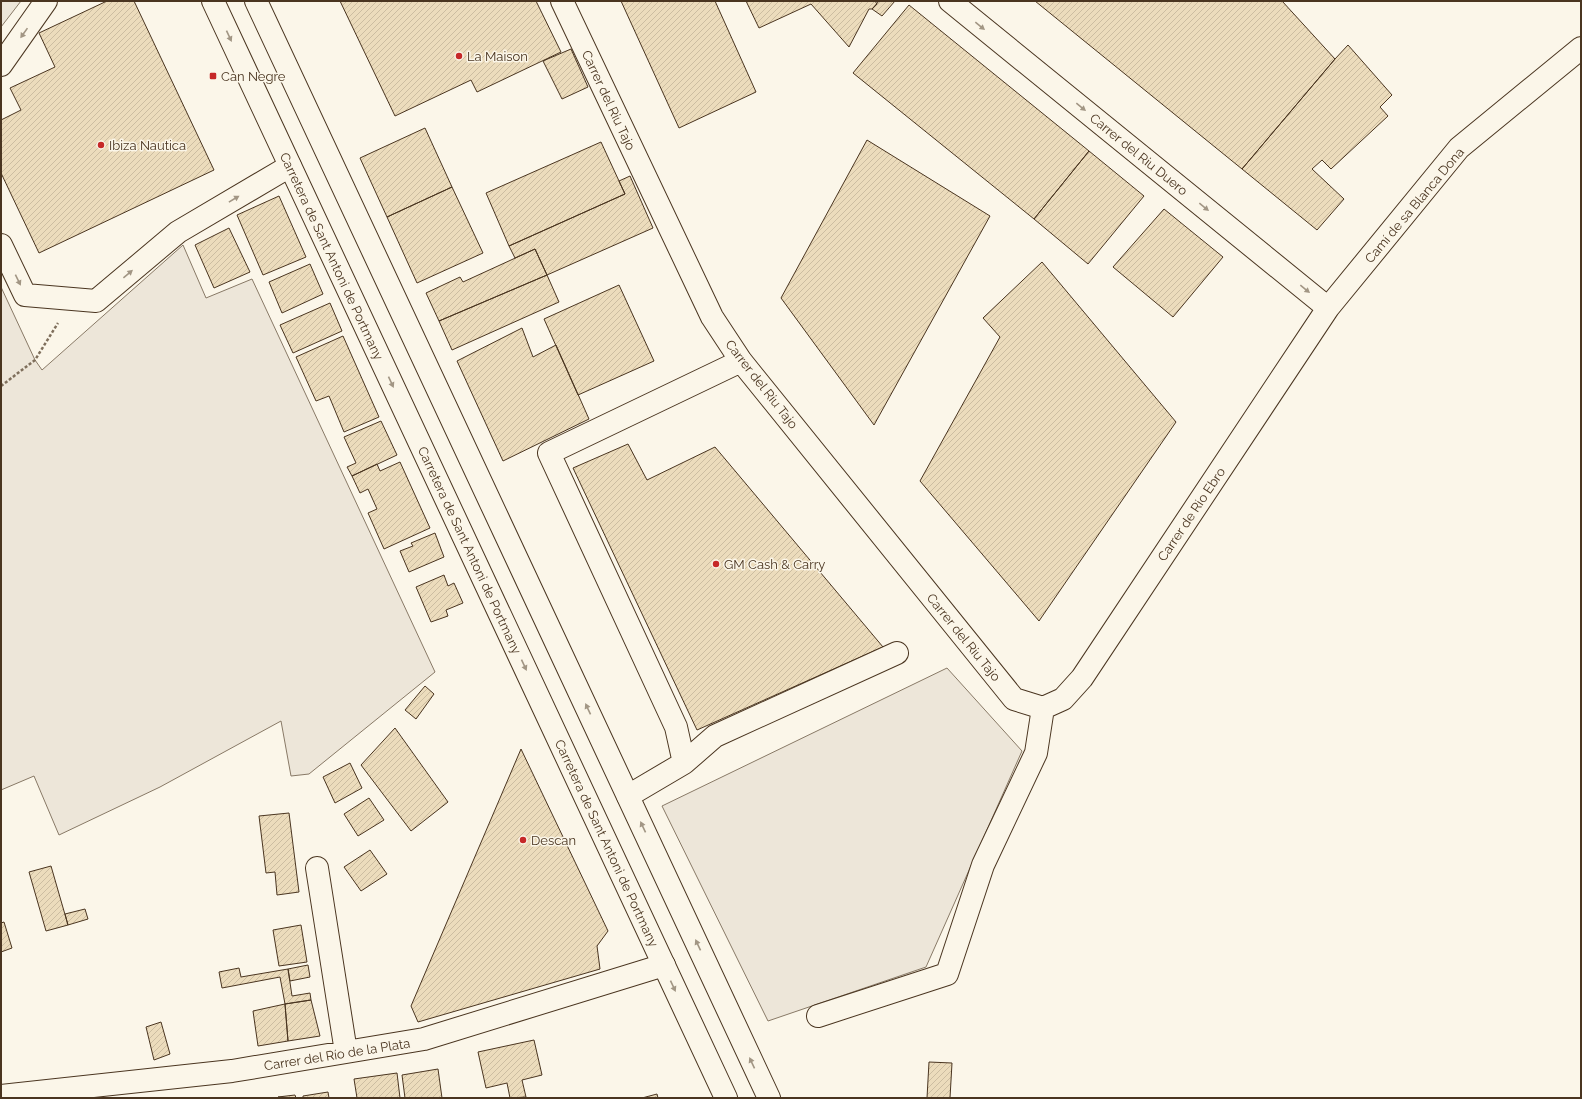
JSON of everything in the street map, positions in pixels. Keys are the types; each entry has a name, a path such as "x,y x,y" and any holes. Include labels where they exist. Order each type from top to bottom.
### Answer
{"street":[{"path":"1,65 46,1"},
{"name":"Carretera de Sant Antoni de Portmany","path":"213,1 726,1098"},
{"path":"256,1 769,1098"},
{"name":"Carrer del Riu Tajo","path":"562,1 712,317 741,361 1014,699 1043,708"},
{"name":"Carrer del Riu Duero","path":"950,1 1328,308"},
{"name":"Camí de sa Blanca Dona","path":"1328,308 1459,148 1581,48"},
{"path":"1,245 25,295 96,301 178,232 290,166"},
{"name":"Carrer de Rio Ebro","path":"1043,708 1063,699 1082,678 1328,308"},
{"path":"684,764 676,727 549,453 741,361"},
{"path":"628,796 684,764 715,736 896,653"},
{"path":"818,1016 946,974 983,865 1036,753 1043,708"},
{"path":"317,868 346,1052"},
{"name":"Carrer del Río de la Plata","path":"1,1096 232,1072 424,1039 664,965"}],"path":[{"path":"1,386 35,360 72,299"}],"shaded area":[{"path":"1,1 21,1 1,27"},
{"path":"183,245 206,298 252,279 435,672 309,774 291,776 281,721 160,787 59,835 34,776 1,790 1,287 35,360 42,370"},
{"path":"947,668 1022,751 926,967 768,1021 662,806"}],"building":[{"name":"Ibiza Nautica","path":"107,1 134,1 214,170 39,253 1,173 1,120 21,110 10,88 55,67 39,33"},
{"name":"La Maison","path":"340,1 536,1 561,52 477,92 471,80 395,116"},
{"path":"621,1 715,1 756,92 679,128"},
{"path":"746,1 875,1 877,4 872,9 869,9 849,47 811,4 759,28"},
{"path":"879,1 895,1 882,16 872,9"},
{"path":"1035,1 1282,1 1335,59 1242,169"},
{"path":"909,5 1089,151 1034,219 853,73"},
{"path":"1348,45 1392,95 1380,107 1388,116 1331,169 1322,160 1312,169 1344,199 1317,230 1242,169"},
{"path":"571,49 588,87 562,99 543,61"},
{"path":"425,128 452,187 387,217 360,158"},
{"path":"867,140 990,216 874,425 781,298"},
{"path":"601,142 625,194 509,246 486,193"},
{"path":"1089,151 1144,196 1088,264 1034,219"},
{"path":"630,176 653,228 547,275 535,249 515,258 509,246 625,194 619,181"},
{"path":"452,187 483,253 417,283 387,217"},
{"path":"279,196 306,257 263,275 237,215"},
{"path":"1164,209 1223,257 1173,317 1113,267"},
{"path":"229,228 250,272 214,288 195,245"},
{"path":"535,249 547,275 439,321 426,293 460,277 463,282"},
{"path":"1042,262 1176,422 1039,621 920,481 1000,337 983,318"},
{"path":"310,264 323,294 282,313 269,282"},
{"path":"547,275 559,302 452,350 439,321"},
{"path":"619,285 654,361 578,395 544,319"},
{"path":"330,303 342,331 293,353 280,325"},
{"path":"522,328 533,357 556,345 589,419 503,461 457,361"},
{"path":"343,336 379,417 344,432 329,396 316,401 296,357"},
{"path":"381,421 397,455 352,476 347,467 356,463 344,437"},
{"name":"GM Cash & Carry","path":"628,444 647,480 715,447 883,647 697,730 573,468"},
{"path":"400,462 430,528 384,549 368,513 377,509 368,489 360,493 352,476 377,464 380,471"},
{"path":"435,533 444,557 409,572 400,551 413,546 411,543"},
{"path":"444,575 448,586 454,583 463,603 446,610 448,616 431,622 416,587"},
{"path":"425,686 434,694 416,719 405,710"},
{"path":"395,728 448,802 411,831 361,765"},
{"name":"Descan","path":"521,749 608,931 597,946 600,969 418,1022 411,1006"},
{"path":"350,763 362,788 335,803 323,777"},
{"path":"369,798 384,820 358,836 344,814"},
{"path":"289,813 299,892 277,895 275,872 266,873 259,816"},
{"path":"370,850 387,874 361,891 344,867"},
{"path":"51,866 68,925 46,931 29,872"},
{"path":"85,909 88,919 68,925 65,914"},
{"path":"4,922 12,948 1,952 1,923"},
{"path":"301,925 307,962 279,966 273,930"},
{"path":"308,965 310,977 290,981 288,969"},
{"path":"239,968 241,977 288,969 292,996 310,993 311,1000 285,1004 280,977 222,988 219,972"},
{"path":"311,1000 320,1036 288,1041 285,1004"},
{"path":"285,1004 288,1041 258,1046 253,1011"},
{"path":"161,1022 170,1054 154,1060 146,1027"},
{"path":"534,1040 542,1075 522,1080 526,1097 510,1098 507,1083 486,1088 478,1052"},
{"path":"929,1062 952,1063 950,1098 927,1098"},
{"path":"438,1069 442,1098 405,1098 402,1075"},
{"path":"397,1073 400,1098 357,1098 354,1079"},
{"path":"328,1092 329,1098 303,1098 303,1096"},
{"path":"657,1094 658,1098 642,1098"},
{"path":"295,1095 296,1098 278,1097"}],"place":[{"name":"La Maison","path":"459,56"},
{"name":"Can Negre","path":"213,76"},
{"name":"Ibiza Nautica","path":"101,145"},
{"name":"GM Cash & Carry","path":"716,564"},
{"name":"Descan","path":"523,840"}]}
